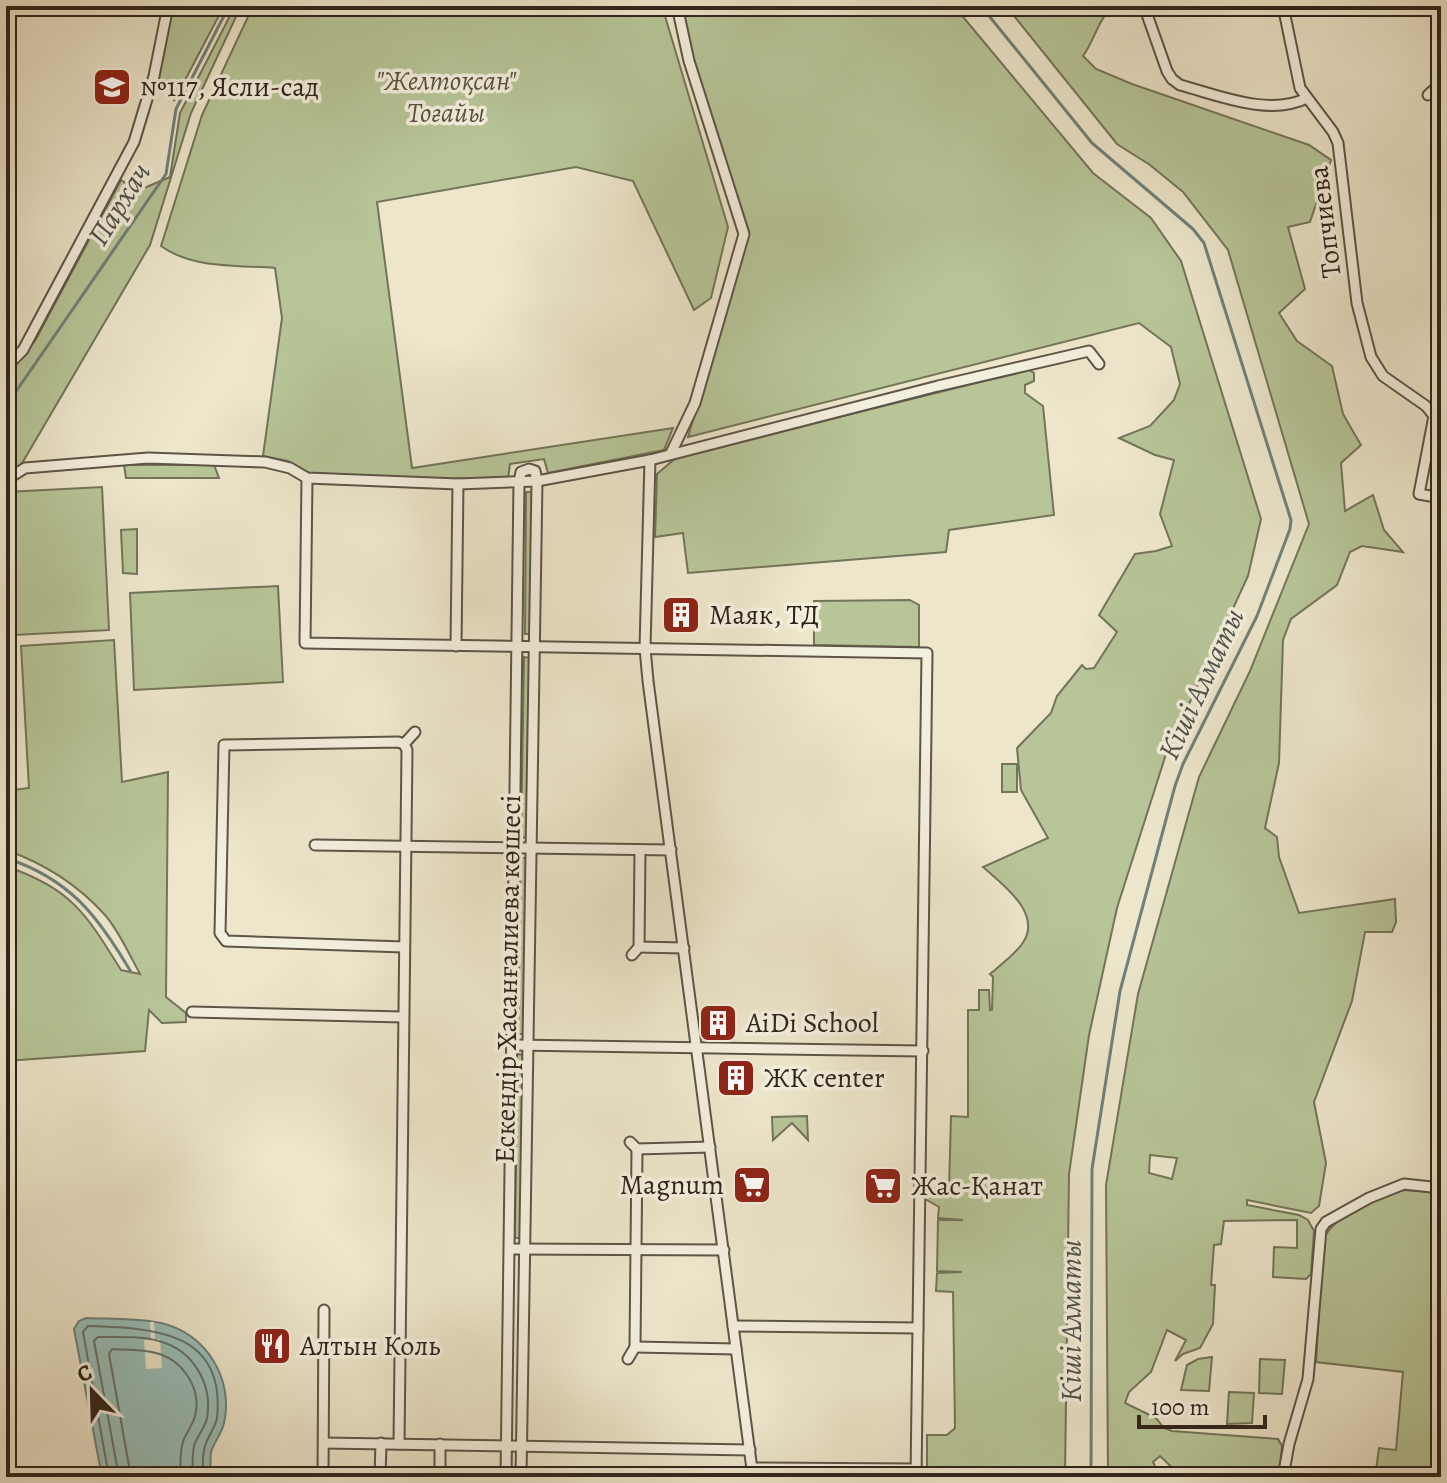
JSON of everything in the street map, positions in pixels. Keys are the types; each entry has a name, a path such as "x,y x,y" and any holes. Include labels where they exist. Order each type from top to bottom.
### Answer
{"street":[{"path":"6,43 10,6"},
{"path":"6,367 23,350 134,142 154,76 168,6"},
{"path":"671,453 695,403 744,234 689,61 677,6"},
{"path":"1144,6 1167,71 1180,85 1266,105 1289,104 1307,98"},
{"name":"Топчиева","path":"1283,6 1300,88 1338,143 1357,303 1371,357 1383,376 1438,417"},
{"path":"1428,95 1441,83"},
{"path":"6,480 25,468 148,458 265,462 290,468 307,478 458,484 537,481 650,460 938,386 1089,351 1099,364"},
{"path":"1438,417 1419,494 1441,498"},
{"path":"307,478 305,643 534,646 645,648 927,653 916,1473 752,1472 645,648 650,460"},
{"name":"Ескендір Хасанғалиева көшесі","path":"521,1477 537,481"},
{"name":"Ескендір Хасанғалиева көшесі","path":"506,1477 519,482"},
{"path":"456,646 458,484"},
{"path":"404,744 415,732"},
{"path":"399,1444 407,750 404,744"},
{"path":"404,744 224,745 220,933 226,941 404,947"},
{"path":"315,845 671,850"},
{"path":"640,850 636,951 684,948"},
{"path":"192,1012 403,1017"},
{"path":"513,1045 923,1051"},
{"path":"628,1359 635,1347 633,1145 710,1147"},
{"path":"1283,1477 1308,1379 1321,1229 1326,1222 1369,1198 1404,1184 1441,1188"},
{"path":"510,1249 724,1250"},
{"path":"323,1477 324,1310"},
{"path":"733,1326 918,1328"},
{"path":"635,1347 736,1349"},
{"path":"324,1443 750,1450"},
{"path":"380,1477 381,1443"},
{"path":"440,1444 440,1477"}],"green space":[{"path":"174,6 224,6 174,101 174,89 155,84"},
{"path":"235,6 241,6 191,113 150,245 21,465 6,474 6,373 35,341 121,180 137,191 170,177 180,113"},
{"name":"\"Желтоқсан\" Тоғайы","path":"253,6 662,6 728,227 711,298 694,310 633,181 576,167 377,202 412,468 673,428 664,450 548,473 544,459 510,464 508,479 309,473 288,461 263,456 282,318 275,268 201,262 187,259 161,246 202,115"},
{"path":"680,6 954,6 1093,173 1151,218 1181,261 1261,519 1248,576 1166,754 1117,908 1089,1035 1069,1174 1065,1477 922,1477 922,1470 927,1469 927,1435 947,1435 955,1428 953,1292 936,1291 937,1273 962,1272 937,1271 938,1220 963,1220 938,1218 939,1207 925,1199 925,1189 949,1189 951,1116 968,1117 968,1010 979,1010 979,990 989,990 992,1010 993,977 990,974 1015,952 1027,933 1028,922 1018,901 983,867 1048,838 1021,790 1017,748 1051,713 1057,696 1082,665 1086,669 1094,668 1117,632 1099,615 1135,554 1172,546 1160,514 1174,460 1155,455 1119,438 1150,426 1174,400 1180,384 1171,347 1139,323 688,437 747,235"},
{"path":"1006,6 1113,6 1083,56 1096,69 1309,145 1331,160 1310,222 1288,227 1305,289 1279,313 1297,341 1332,366 1343,414 1361,445 1341,463 1345,511 1373,495 1384,530 1403,552 1362,546 1350,552 1337,585 1291,619 1283,640 1279,763 1265,828 1277,837 1279,857 1299,913 1395,899 1396,922 1392,932 1365,932 1352,1001 1314,1102 1326,1163 1319,1206 1311,1213 1247,1200 1247,1205 1299,1215 1308,1220 1314,1231 1311,1274 1306,1279 1273,1277 1274,1247 1297,1248 1297,1220 1224,1221 1221,1244 1214,1245 1211,1285 1215,1285 1213,1324 1200,1348 1183,1354 1175,1361 1186,1340 1167,1330 1151,1372 1129,1392 1125,1403 1156,1418 1164,1428 1172,1431 1278,1439 1282,1446 1279,1477 1182,1477 1160,1456 1153,1462 1160,1477 1108,1477 1106,1185 1138,994 1199,777 1250,671 1309,524 1228,250 1183,192 1150,165 1117,144","holes":["1150,1155 1177,1158 1172,1179 1149,1173"]},
{"path":"1029,370 1034,373 1034,381 1025,385 1025,393 1043,406 1054,515 949,530 946,552 688,573 683,533 655,537 657,474 677,457"},
{"path":"124,465 214,465 219,478 126,478"},
{"path":"102,487 109,630 14,635 7,492"},
{"path":"526,492 534,492 531,634 525,634"},
{"path":"137,529 137,574 123,573 121,530"},
{"path":"278,586 283,682 134,690 130,593"},
{"path":"910,600 919,605 919,647 814,645 814,601"},
{"path":"114,640 122,782 168,772 166,997 186,1013 186,1022 162,1023 149,1010 145,1051 6,1061 6,866 62,894 86,918 121,970 140,974 115,928 95,904 59,876 6,850 6,791 29,788 21,646"},
{"path":"1441,640 1441,767 1438,757 1440,743 1431,726 1434,720 1431,664"},
{"path":"524,657 531,658 528,837 521,838"},
{"path":"1002,764 1017,764 1017,792 1002,792"},
{"path":"520,858 528,858 524,1034 518,1034"},
{"path":"517,1054 525,1055 523,1238 515,1238"},
{"path":"807,1116 808,1140 792,1123 773,1140 772,1117"},
{"path":"1403,1190 1433,1192 1439,1213 1441,1477 1375,1477 1379,1448 1396,1450 1403,1372 1316,1362 1323,1241 1346,1215"},
{"path":"1212,1357 1209,1391 1181,1390 1187,1365"},
{"path":"1260,1359 1285,1360 1282,1394 1259,1393"},
{"path":"1229,1392 1254,1393 1252,1423 1227,1424"}],"water":[{"path":"86,1318 161,1323 177,1328 203,1347 220,1375 226,1406 223,1427 211,1452 210,1477 102,1477 74,1329 79,1321"}],"pier":[{"path":"150,1322 154,1322 155,1339 160,1339 162,1368 146,1369 144,1340 151,1339"}],"waterway":[{"name":"Пархач","path":"6,406 166,174 176,109 229,6"},
{"name":"Кіші Алматы","path":"981,6 1092,143 1193,229 1204,243 1291,520 1257,616 1175,786 1120,991 1092,1169 1091,1477"},
{"name":"Пархач","path":"6,858 48,877 80,902 107,934 131,972"}],"place":[{"name":"№117, Ясли-сад","path":"112,87"},
{"name":"Маяк, ТД","path":"681,615"},
{"name":"AiDi School","path":"718,1023"},
{"name":"ЖК center","path":"736,1078"},
{"name":"Magnum","path":"752,1185"},
{"name":"Жас-Қанат","path":"883,1186"},
{"name":"Алтын Коль","path":"272,1346"}]}
